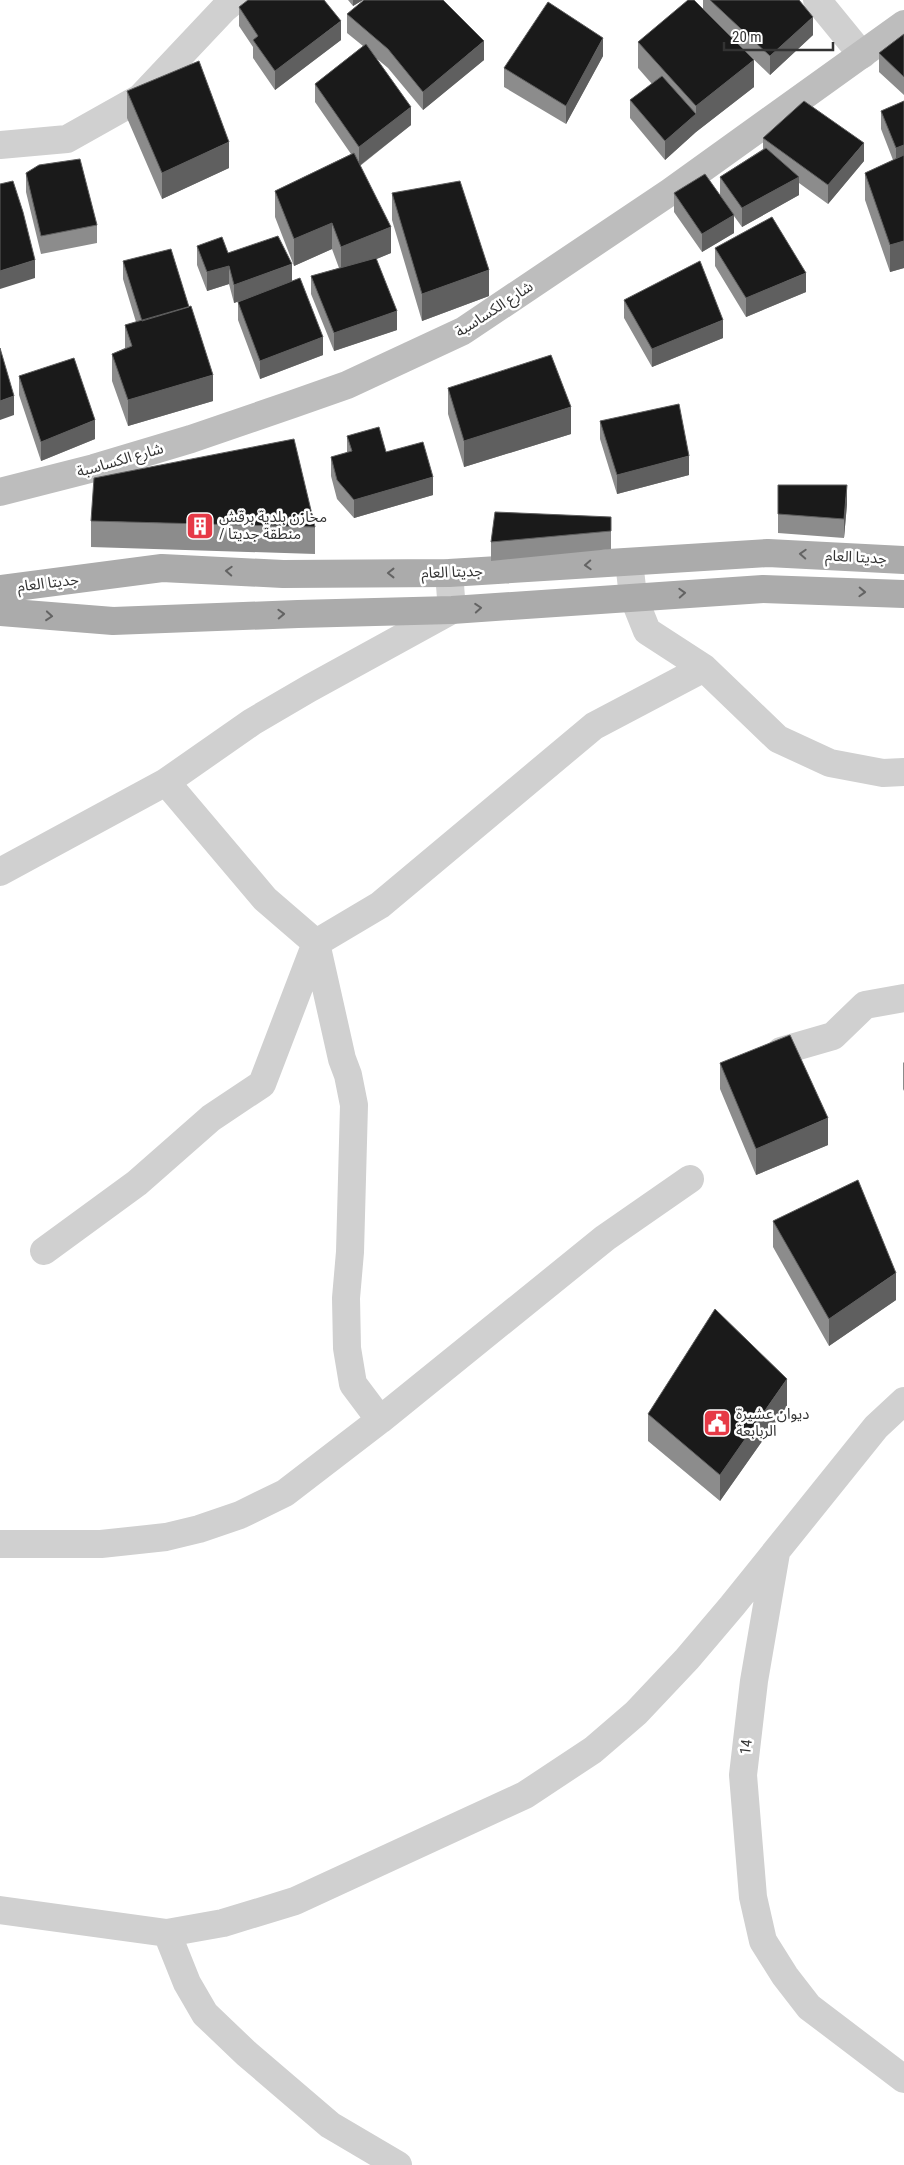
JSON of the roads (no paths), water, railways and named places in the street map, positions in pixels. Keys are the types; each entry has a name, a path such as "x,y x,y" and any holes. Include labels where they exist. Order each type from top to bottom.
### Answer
{"main road":[{"name":"جديتا العام","path":"0,589 162,568 283,574 449,573 768,553 904,560"},
{"name":"جديتا العام","path":"0,612 113,622 452,610 763,588 904,594"}],"street":[{"path":"0,145 67,139 140,98 224,9 235,0"},
{"path":"816,0 862,55"},
{"name":"شارع الكساسبة","path":"0,492 94,468 191,439 302,401 347,385 463,331 670,192 904,24"},
{"path":"629,562 633,596 647,631 704,668 778,739 830,763 882,773 904,772"},
{"path":"0,872 166,782 252,722 452,610 449,573"},
{"path":"44,1251 137,1183 211,1118 262,1084 316,944 380,905 594,726 704,668"},
{"path":"166,782 265,899 316,944 354,1105 350,1252 346,1298 347,1348 353,1384 380,1420"},
{"path":"781,1051 833,1036 865,1006 904,998"},
{"path":"0,1544 101,1544 166,1537 199,1529 240,1515 285,1493 380,1420 605,1238 690,1179"},
{"name":"14","path":"904,1401 876,1427 777,1549 754,1681 743,1775 753,1897 763,1941 785,1976 809,2007 904,2080"},
{"path":"0,1910 168,1933 223,1924 294,1901 525,1795 593,1750 636,1713 687,1659 777,1549"},
{"path":"168,1933 187,1982 205,2014 247,2054 330,2125 398,2165"}],"place":[{"name":"مخازن بلدية برقش / منطقة جديتا","path":"200,526"},
{"name":"ديوان عشيرة الربابعة","path":"717,1423"}]}
